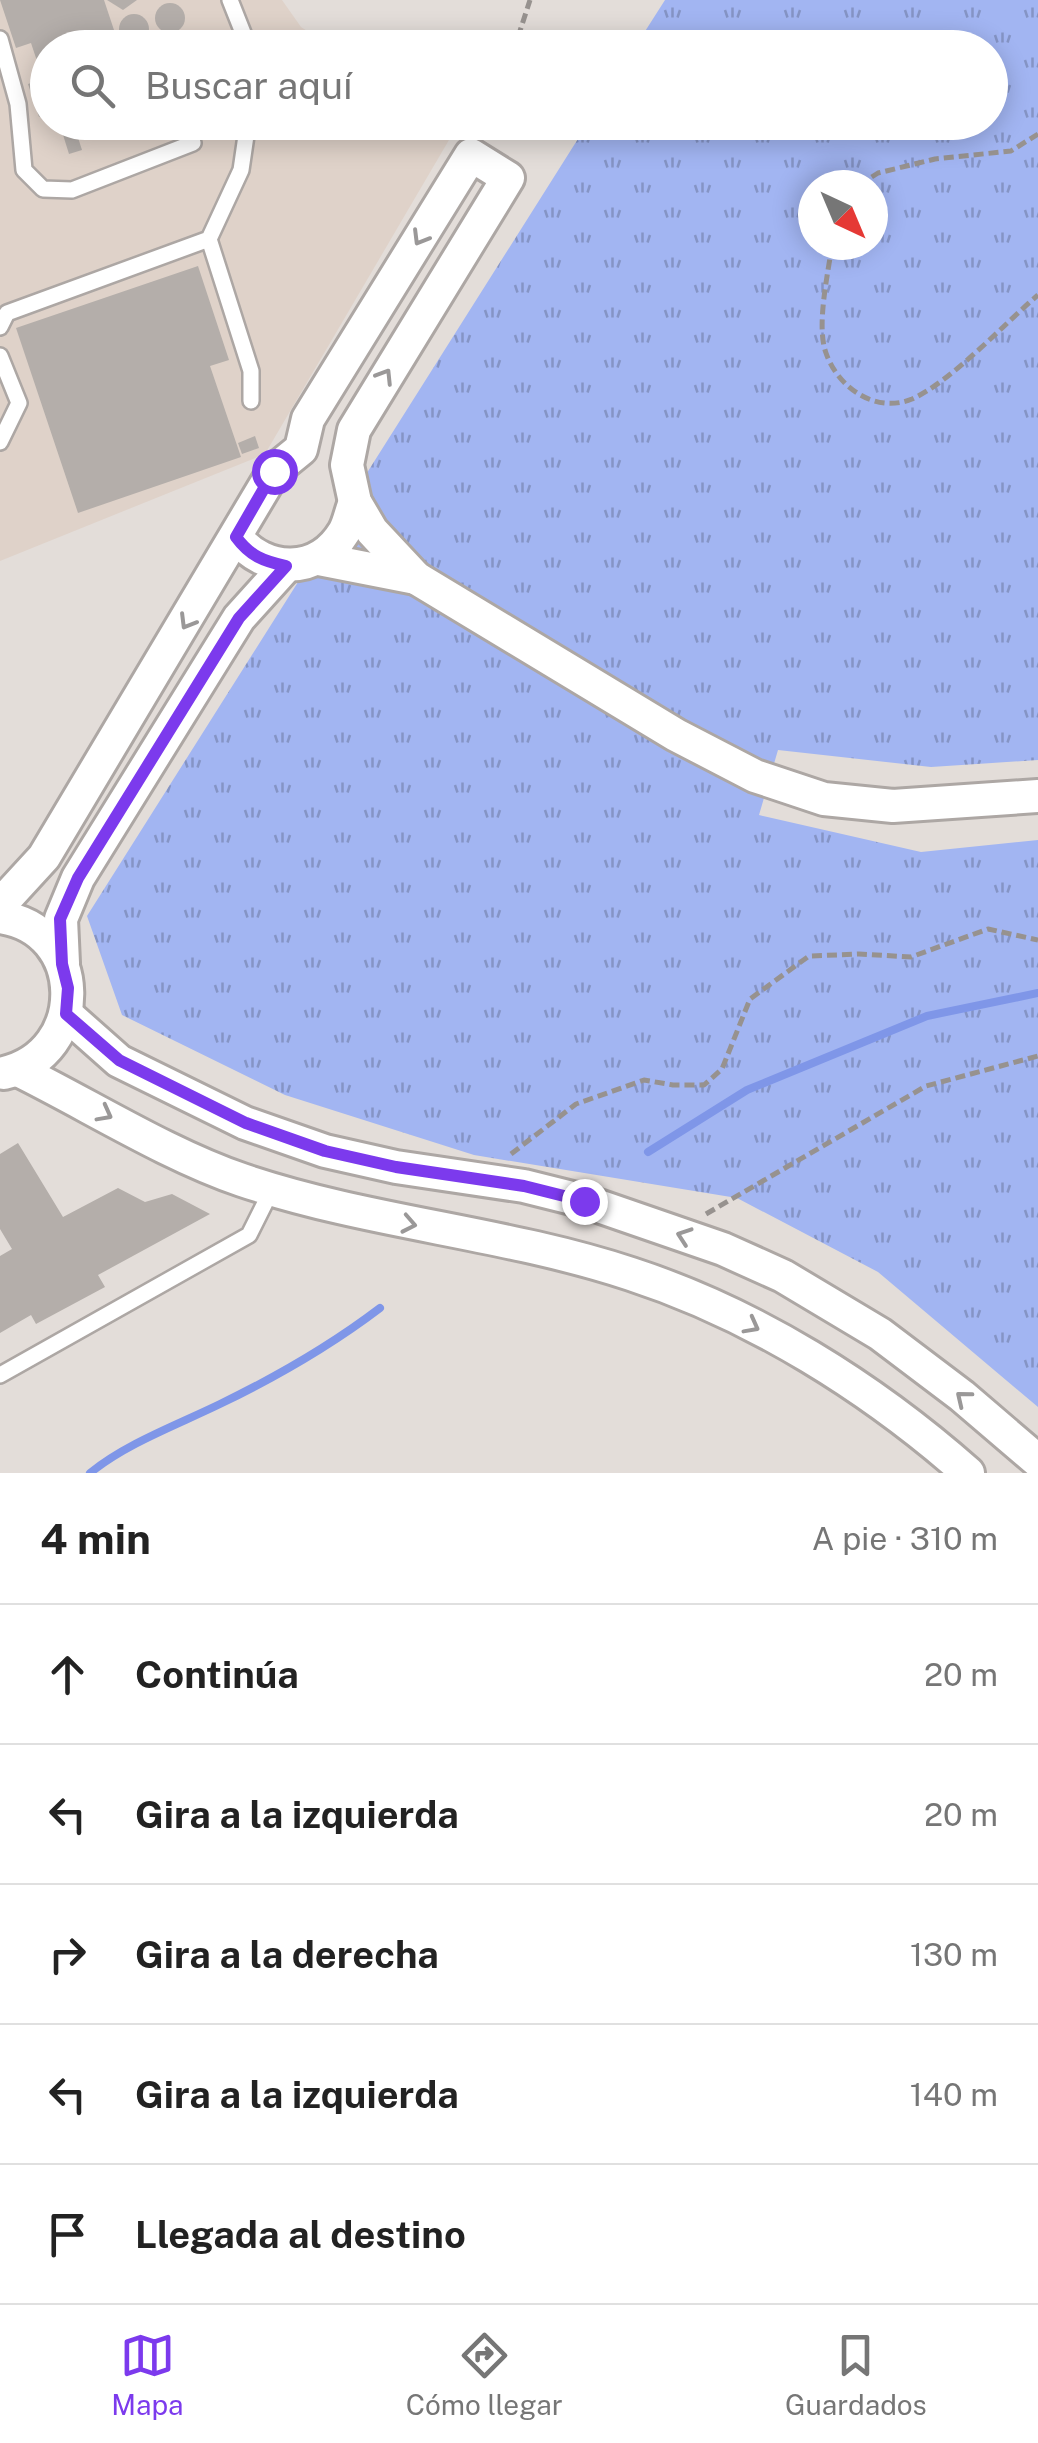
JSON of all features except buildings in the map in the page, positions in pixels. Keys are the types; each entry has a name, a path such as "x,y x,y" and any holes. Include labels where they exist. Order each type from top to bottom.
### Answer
{"street":[{"path":"301,449 308,419 470,155 508,178 354,430 347,465 355,502 372,532 416,578 676,735 755,776 824,799 892,806 1038,796"},
{"path":"0,905 44,858 274,471 301,449 329,448 347,465"},
{"path":"236,537 246,551 262,561 300,566 319,559 344,533 355,502"},
{"path":"319,559 416,578"},
{"path":"9,1072 40,1057 56,1038 66,1014 68,988 62,964 60,919 78,878 239,618 286,566"},
{"path":"0,916 29,926 49,942 62,964"},
{"path":"66,1014 119,1060 246,1123 325,1151 584,1201 694,1239 783,1276 880,1334 962,1396 1038,1461"},
{"path":"9,1072 239,1180 349,1212 522,1245 631,1274 712,1305 858,1388 968,1473"}],"lane":[{"path":"230,0 242,30"},
{"path":"0,39 18,104 24,170 44,189 72,190 193,143"},
{"path":"245,140 241,170 209,239 251,371 251,401"},
{"path":"0,327 8,314 209,239"},
{"path":"0,356 19,403 0,442"},
{"path":"0,1375 248,1235 272,1189"}],"path":[{"path":"520,30 530,0"},
{"path":"888,170 934,159 1011,151 1038,134"},
{"path":"830,260 823,320 825,353 846,384 863,399 886,403 910,399 944,377 1038,294"},
{"path":"496,1182 504,1160 576,1104 644,1080 673,1086 704,1085 722,1068 750,999 809,956 911,957 988,929 1038,940"},
{"path":"694,1239 706,1214 926,1086 1038,1056"}],"shaded area":[{"path":"0,0 282,0 306,30 30,30 30,140 449,140 265,454 0,561"}],"green space":[{"path":"665,0 1038,0 1038,760 931,767 778,750 759,815 921,852 1038,840 1038,1407 878,1272 737,1198 474,1155 285,1095 122,1015 87,916 577,140 1008,140 1008,30 646,30"}],"waterway":[{"path":"648,1152 747,1090 927,1016 1038,993"},
{"path":"90,1473 136,1444 282,1372 380,1308"}],"route":[{"path":"274,471 236,537 246,551 262,561 286,566 239,618 78,878 60,919 62,964 68,988 66,1014 119,1060 246,1123 325,1151 396,1167 524,1186 584,1201"}]}
